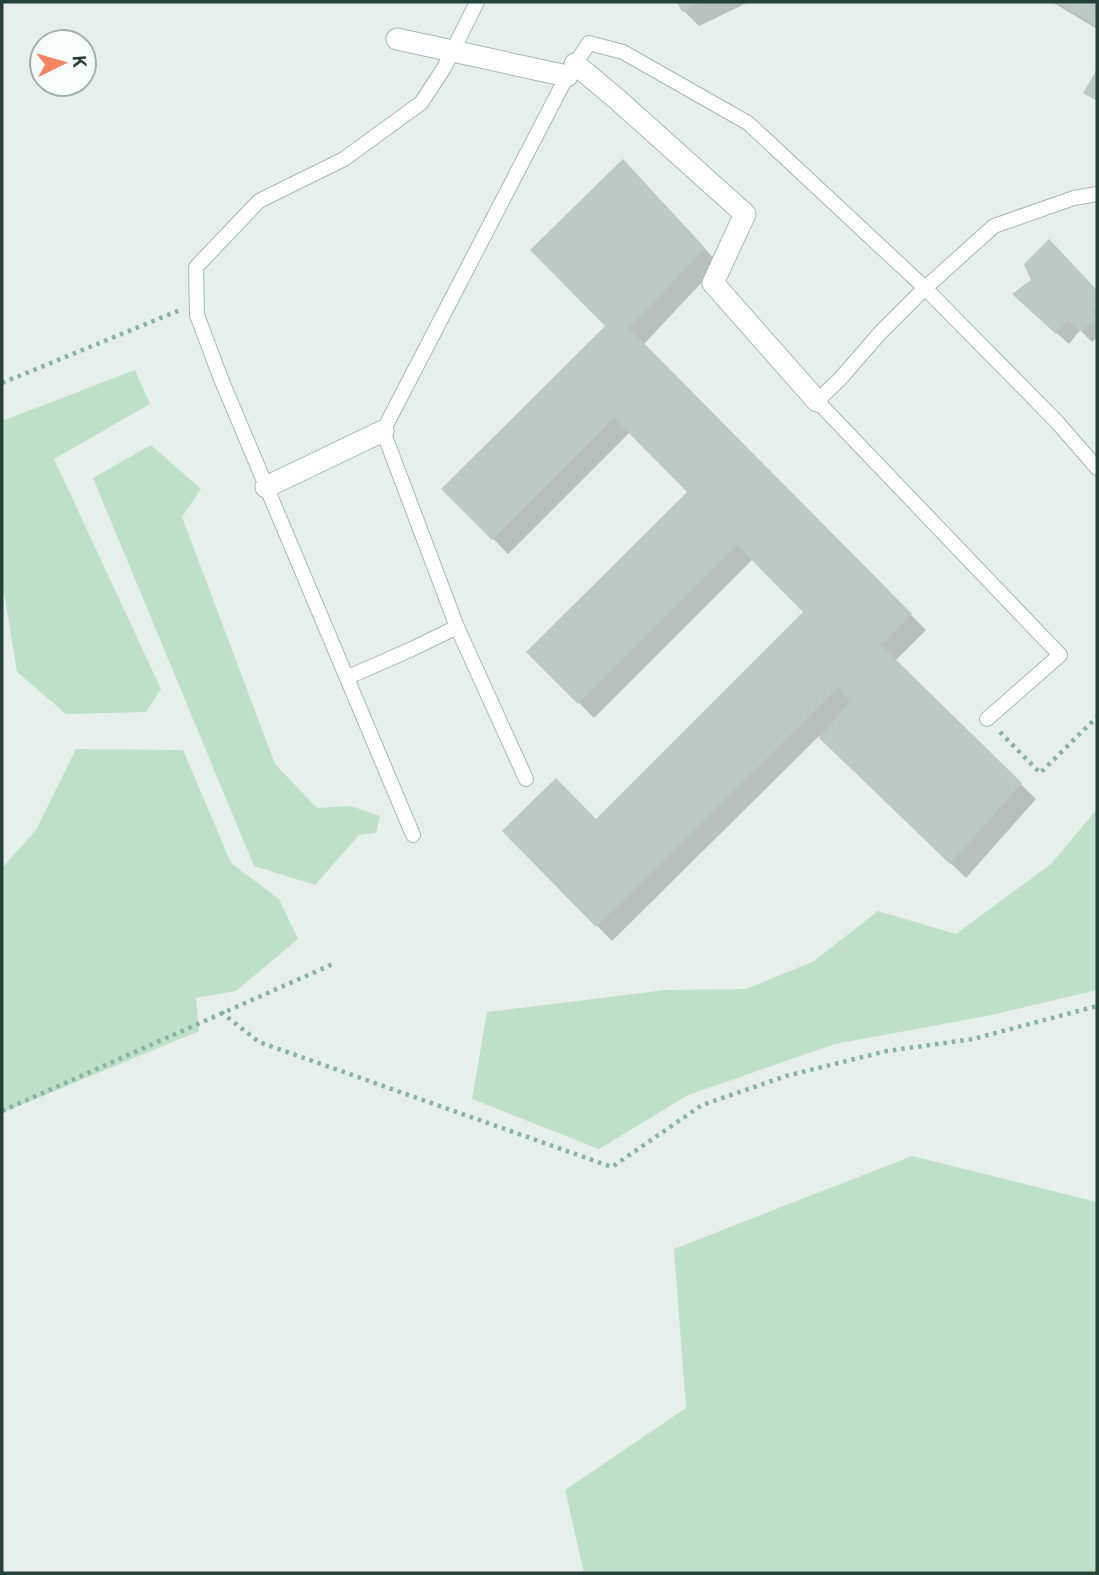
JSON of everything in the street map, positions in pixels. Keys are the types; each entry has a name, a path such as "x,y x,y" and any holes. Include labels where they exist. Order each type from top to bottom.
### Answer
{"street":[{"path":"397,39 571,70 618,100 745,214 713,283 817,401"},
{"path":"266,486 383,431"}],"lane":[{"path":"413,835 216,366 197,314 196,267 259,201 344,159 421,103 444,68 477,2"},
{"path":"526,779 457,627 383,431 571,70 589,43 623,52 748,123 925,288 1056,422 1097,468"},
{"path":"987,719 1060,655 817,401 841,379 880,333 925,288 994,226 1074,198 1097,194"},
{"path":"348,677 457,627"}],"path":[{"path":"2,383 197,303"},
{"path":"987,719 1040,773 1097,718"},
{"path":"2,1111 332,964"},
{"path":"221,1012 259,1042 612,1167 702,1105 786,1076 887,1051 973,1039 1097,1006"}],"green space":[{"path":"135,370 150,404 54,459 161,689 146,712 66,714 17,672 2,579 2,421"},
{"path":"151,445 201,489 182,517 275,764 317,808 351,806 380,816 376,833 359,835 315,885 254,866 93,478"},
{"path":"76,749 183,750 231,863 279,899 298,939 236,991 196,998 199,1031 2,1113 2,868 36,830"},
{"path":"1097,809 1097,990 992,1015 835,1044 688,1095 599,1149 472,1099 487,1012 665,990 746,989 814,961 878,911 956,934 1051,864"},
{"path":"912,1156 1097,1202 1097,1573 584,1573 565,1490 686,1408 674,1249"}],"building":[{"path":"677,2 703,2 682,12"},
{"path":"1056,2 1097,2 1097,26"},
{"path":"1097,69 1097,101 1083,93"},
{"path":"623,159 705,248 629,328 912,614 881,645 1022,783 950,864 819,738 850,701 838,688 596,927 502,831 556,778 596,819 803,612 737,545 578,704 526,652 687,492 614,418 492,540 441,489 605,326 530,250"},
{"path":"1049,239 1097,290 1097,307 1092,310 1097,319 1079,332 1068,320 1056,334 1012,294 1031,280 1024,264"}]}
